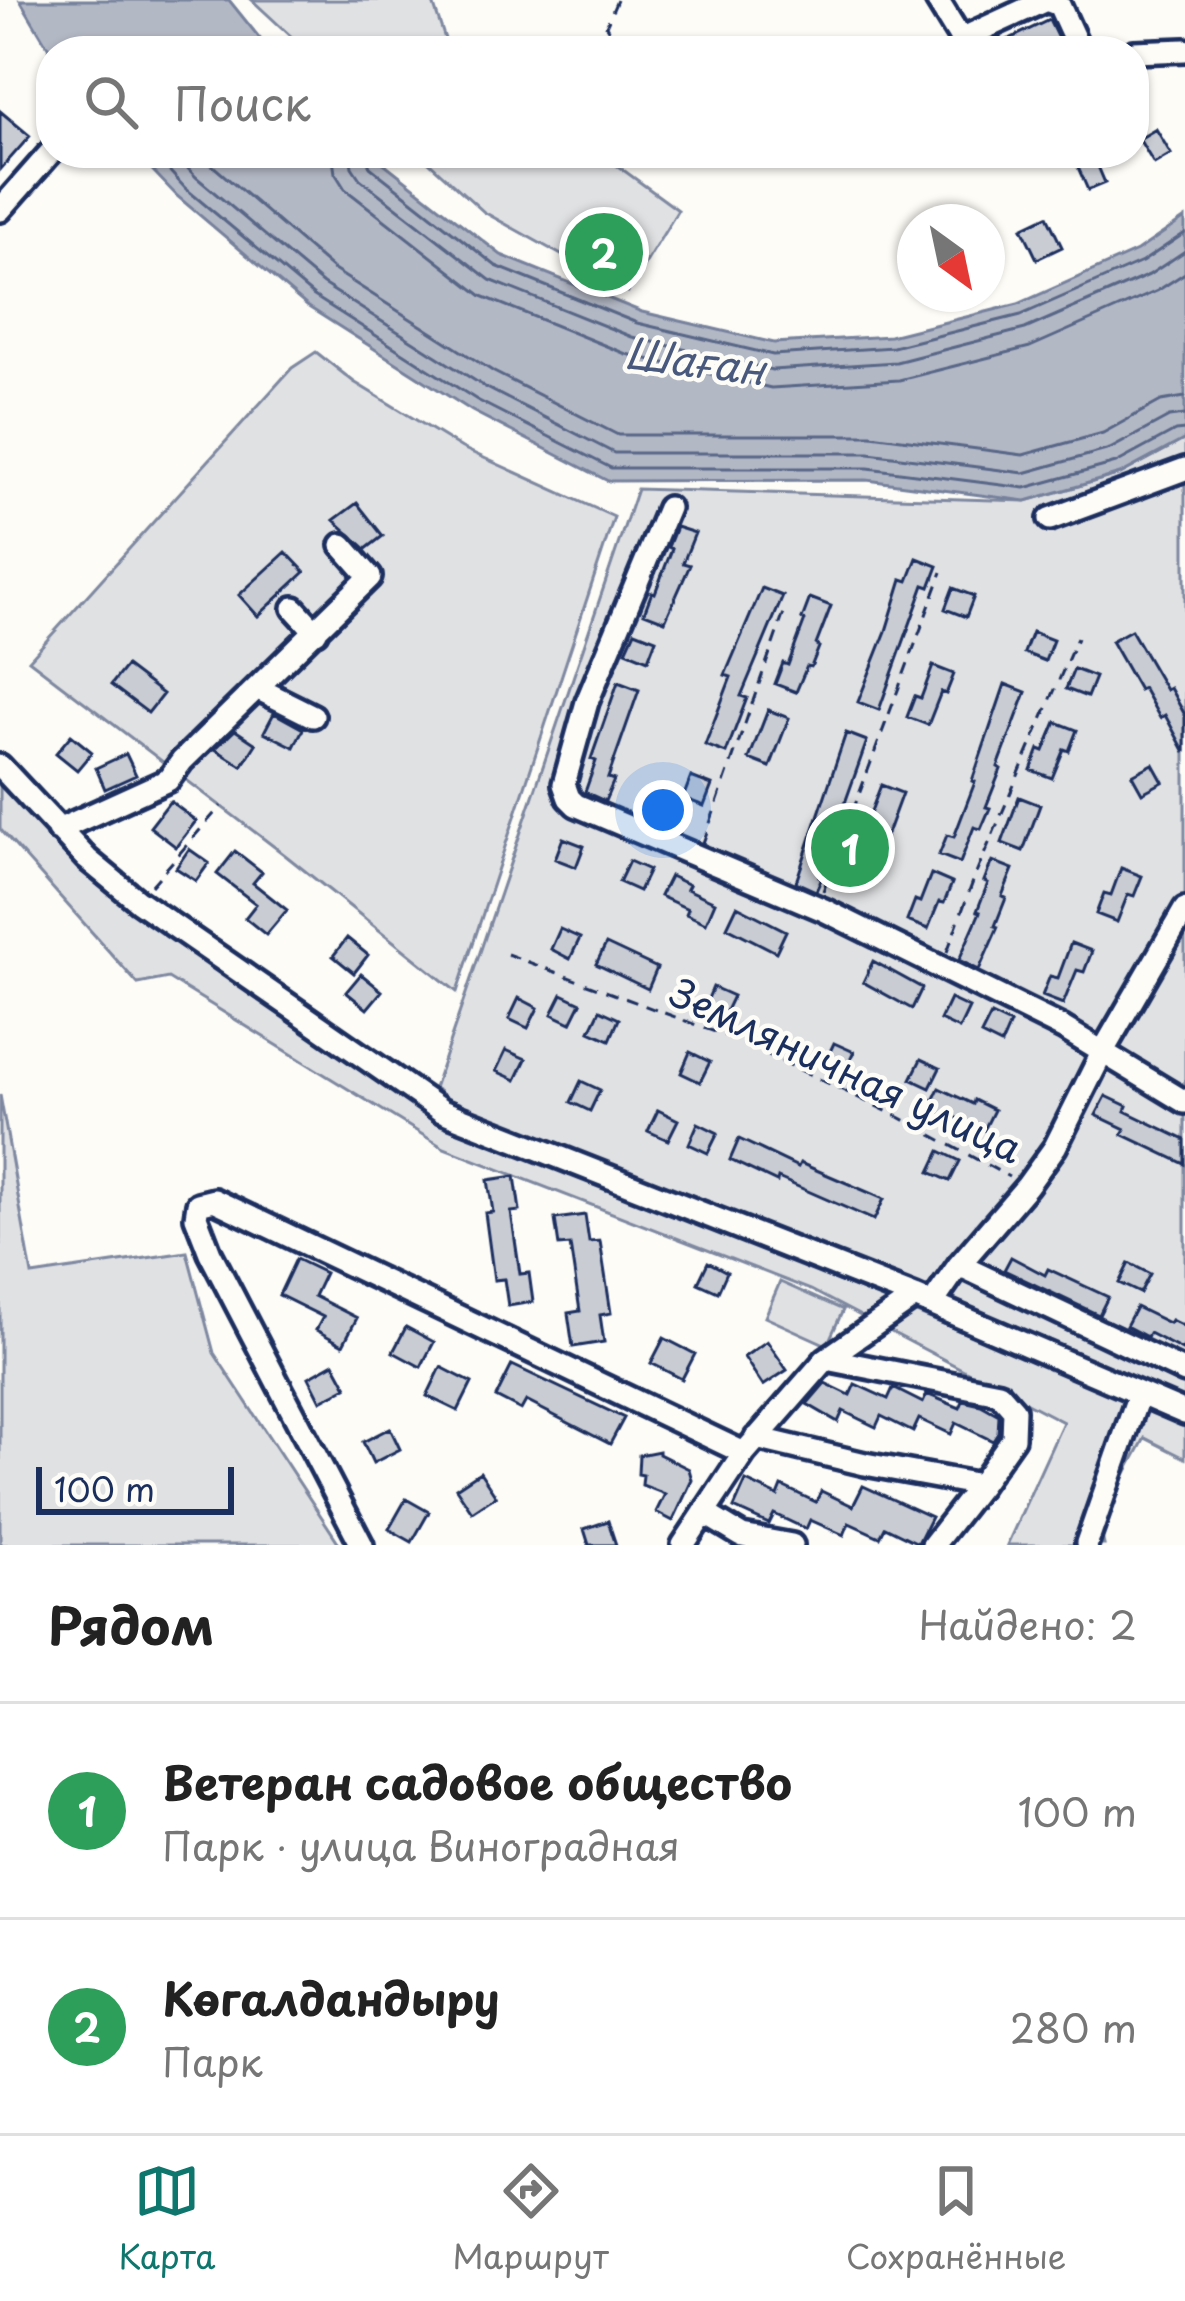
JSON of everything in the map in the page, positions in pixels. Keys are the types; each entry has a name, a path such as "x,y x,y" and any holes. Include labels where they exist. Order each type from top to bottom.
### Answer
{"street":[{"path":"937,0 959,36"},
{"path":"968,36 1046,1 1059,4 1073,36"},
{"path":"1149,51 1185,50"},
{"path":"0,210 37,168"},
{"path":"1050,519 1185,469"},
{"path":"668,508 587,702 564,784 569,798 817,907 1063,1028 1175,1087 1185,1102"},
{"path":"58,830 168,780 316,632 370,577 342,545"},
{"path":"294,608 316,632"},
{"path":"259,689 313,716"},
{"path":"0,766 87,859 139,901 442,1112 923,1300 1185,1413"},
{"path":"683,1545 750,1445 826,1359 923,1300 1027,1186 1055,1147 1103,1051 1185,909"},
{"path":"362,1545 210,1252 196,1217 198,1204 214,1200 750,1445 980,1485"},
{"path":"959,1265 1185,1372"},
{"path":"826,1359 999,1393 1014,1409 1012,1438 933,1545"},
{"path":"1092,1543 1139,1394"},
{"path":"704,1514 742,1536 792,1545"}],"path":[{"path":"612,36 606,26 617,0"},
{"path":"817,907 942,572"},
{"path":"698,857 784,613"},
{"path":"940,968 1077,638"},
{"path":"139,901 221,806"},
{"name":"Земляничная улица","path":"506,954 739,1041 899,1117 1027,1186"}],"shaded area":[{"path":"252,0 432,0 444,36 291,36"},
{"path":"436,168 621,168 678,210 628,292 484,212"},
{"path":"316,352 354,382 462,448 614,517 457,992 29,660 292,368"},
{"path":"1185,439 1185,1399 449,1105 437,1094 434,1088 637,489 1026,501 1120,474"},
{"path":"0,779 64,852 233,979 440,1118 1185,1423 1185,1458 1145,1438 1099,1523 1104,1545 1007,1545 1063,1422 811,1290 444,1148 168,978 138,984 0,829"},
{"path":"0,1095 32,1275 187,1252 214,1353 340,1545 0,1545"},
{"path":"780,1282 843,1310 827,1345 765,1317"}],"water":[{"path":"20,0 229,0 258,36 41,36"},
{"name":"Шаған","path":"150,168 390,168 501,255 642,312 774,343 890,336 986,312 1005,312 1005,307 1137,251 1185,218 1185,439 1120,474 1026,501 867,480 608,481 472,411 307,306"}],"building":[{"path":"1049,20 1057,36 1016,36"},
{"path":"0,111 30,136 0,170"},
{"path":"1156,129 1171,154 1154,164 1149,156 1149,133"},
{"path":"1078,168 1099,168 1105,183 1088,190"},
{"path":"1047,216 1062,247 1037,259 1022,228"},
{"path":"357,503 383,536 366,549 334,520"},
{"path":"676,527 695,533 683,563 690,565 665,621 644,613 672,549 668,547"},
{"path":"286,552 305,572 258,616 239,595"},
{"path":"917,558 938,566 930,587 924,585 879,710 858,702 902,579 908,581"},
{"path":"762,588 783,596 741,696 747,698 726,753 705,745 731,677 725,675"},
{"path":"953,588 974,596 966,617 945,609"},
{"path":"810,598 831,606 811,667 807,666 796,692 775,684 783,663 788,665"},
{"path":"1131,630 1185,715 1185,752 1165,715 1160,718 1143,688 1139,690 1111,641"},
{"path":"635,631 656,639 648,660 626,651"},
{"path":"1032,632 1053,640 1045,661 1024,653"},
{"path":"126,666 163,694 148,713 111,685"},
{"path":"933,666 954,674 928,725 907,717 915,696 921,698"},
{"path":"1074,669 1095,677 1087,697 1066,689"},
{"path":"618,682 639,690 608,778 614,780 605,801 585,792 596,761 591,759"},
{"path":"1005,684 1026,692 998,767 986,807 990,808 981,829 974,827 960,863 939,855 947,835 954,837"},
{"path":"768,710 789,718 770,767 749,759"},
{"path":"274,713 303,729 294,747 264,732"},
{"path":"1056,722 1077,730 1052,778 1031,770"},
{"path":"235,730 256,744 242,766 215,749"},
{"path":"846,733 867,741 816,891 796,882"},
{"path":"71,735 92,752 77,770 56,753"},
{"path":"126,754 136,775 105,789 96,768"},
{"path":"1153,764 1163,782 1142,793 1132,775"},
{"path":"691,777 712,785 704,806 683,798"},
{"path":"881,785 902,793 868,870 847,862"},
{"path":"1019,797 1040,805 1023,851 1002,843"},
{"path":"170,801 196,821 176,847 150,827"},
{"path":"563,838 584,846 576,867 555,859"},
{"path":"189,849 209,863 196,881 176,868"},
{"path":"235,851 262,872 253,883 287,910 266,935 245,918 256,904 217,874"},
{"path":"629,861 649,870 639,891 619,882"},
{"path":"992,861 1013,869 1002,896 1006,898 998,927 979,970 959,960 980,912"},
{"path":"1121,868 1142,876 1134,896 1128,894 1117,922 1096,914 1104,893 1111,895"},
{"path":"931,874 952,883 928,929 907,921"},
{"path":"670,876 715,902 706,923 660,896"},
{"path":"737,906 786,931 776,952 727,927"},
{"path":"560,929 580,938 570,959 551,949"},
{"path":"347,938 368,955 354,973 333,956"},
{"path":"1071,943 1092,951 1084,972 1077,970 1063,1004 1042,996 1050,976 1058,978"},
{"path":"606,944 657,968 648,989 596,964"},
{"path":"873,961 922,988 912,1009 863,982"},
{"path":"361,974 382,991 367,1009 346,992"},
{"path":"713,987 733,996 723,1017 704,1008"},
{"path":"562,994 581,1003 571,1023 552,1014"},
{"path":"519,998 538,1008 528,1028 509,1019"},
{"path":"950,999 969,1008 959,1029 940,1020"},
{"path":"600,1010 619,1019 610,1040 590,1031"},
{"path":"991,1015 1010,1024 1001,1045 981,1035"},
{"path":"834,1043 854,1052 844,1073 824,1064"},
{"path":"506,1050 526,1059 516,1080 496,1071"},
{"path":"690,1052 710,1062 700,1082 681,1073"},
{"path":"921,1059 940,1068 930,1088 911,1079"},
{"path":"581,1081 600,1090 590,1111 571,1102"},
{"path":"939,1088 994,1110 984,1130 929,1109"},
{"path":"1106,1096 1127,1106 1125,1111 1185,1140 1185,1164 1122,1134 1125,1129 1096,1115"},
{"path":"658,1110 678,1120 668,1140 648,1131"},
{"path":"698,1123 718,1133 708,1153 689,1144"},
{"path":"739,1139 884,1199 874,1220 730,1160"},
{"path":"940,1151 960,1161 950,1181 930,1172"},
{"path":"515,1176 520,1211 511,1212 520,1274 529,1273 533,1302 508,1306 504,1279 494,1280 485,1213 493,1212 488,1180"},
{"path":"585,1215 589,1242 600,1241 611,1313 600,1315 604,1342 573,1347 568,1313 580,1311 570,1245 559,1246 555,1219"},
{"path":"1011,1257 1045,1275 1048,1269 1108,1297 1099,1315 1004,1270"},
{"path":"296,1259 325,1273 314,1296 357,1318 343,1345 316,1330 323,1317 279,1295"},
{"path":"708,1262 727,1272 718,1292 698,1283"},
{"path":"1129,1263 1150,1274 1140,1293 1119,1283"},
{"path":"1136,1307 1185,1327 1182,1350 1126,1326"},
{"path":"406,1327 434,1342 421,1367 393,1352"},
{"path":"664,1338 695,1354 682,1379 651,1363"},
{"path":"767,1341 787,1370 763,1386 744,1357"},
{"path":"334,1363 347,1387 321,1401 309,1377"},
{"path":"512,1365 624,1418 610,1444 526,1401 521,1410 496,1397"},
{"path":"441,1367 472,1383 458,1411 427,1396"},
{"path":"825,1383 850,1395 855,1384 888,1399 893,1388 923,1403 927,1394 960,1408 963,1401 981,1405 999,1415 998,1433 993,1441 956,1423 951,1434 919,1419 913,1432 881,1416 876,1427 843,1411 838,1422 807,1404"},
{"path":"390,1428 400,1449 373,1463 363,1442"},
{"path":"659,1451 689,1469 692,1480 673,1521 656,1512 665,1494 642,1485 643,1475 638,1474 639,1455"},
{"path":"480,1472 496,1496 472,1512 456,1488"},
{"path":"746,1481 778,1496 782,1486 816,1502 821,1491 853,1506 863,1486 931,1517 918,1543 885,1527 880,1537 849,1523 844,1535 810,1520 806,1529 774,1514 769,1524 734,1508"},
{"path":"406,1499 429,1512 412,1542 389,1529"},
{"path":"608,1521 616,1545 589,1545 584,1529"}],"place":[{"name":"Көгалдандыру","path":"604,252"},
{"name":"Ветеран садовое общество","path":"850,848"}]}
